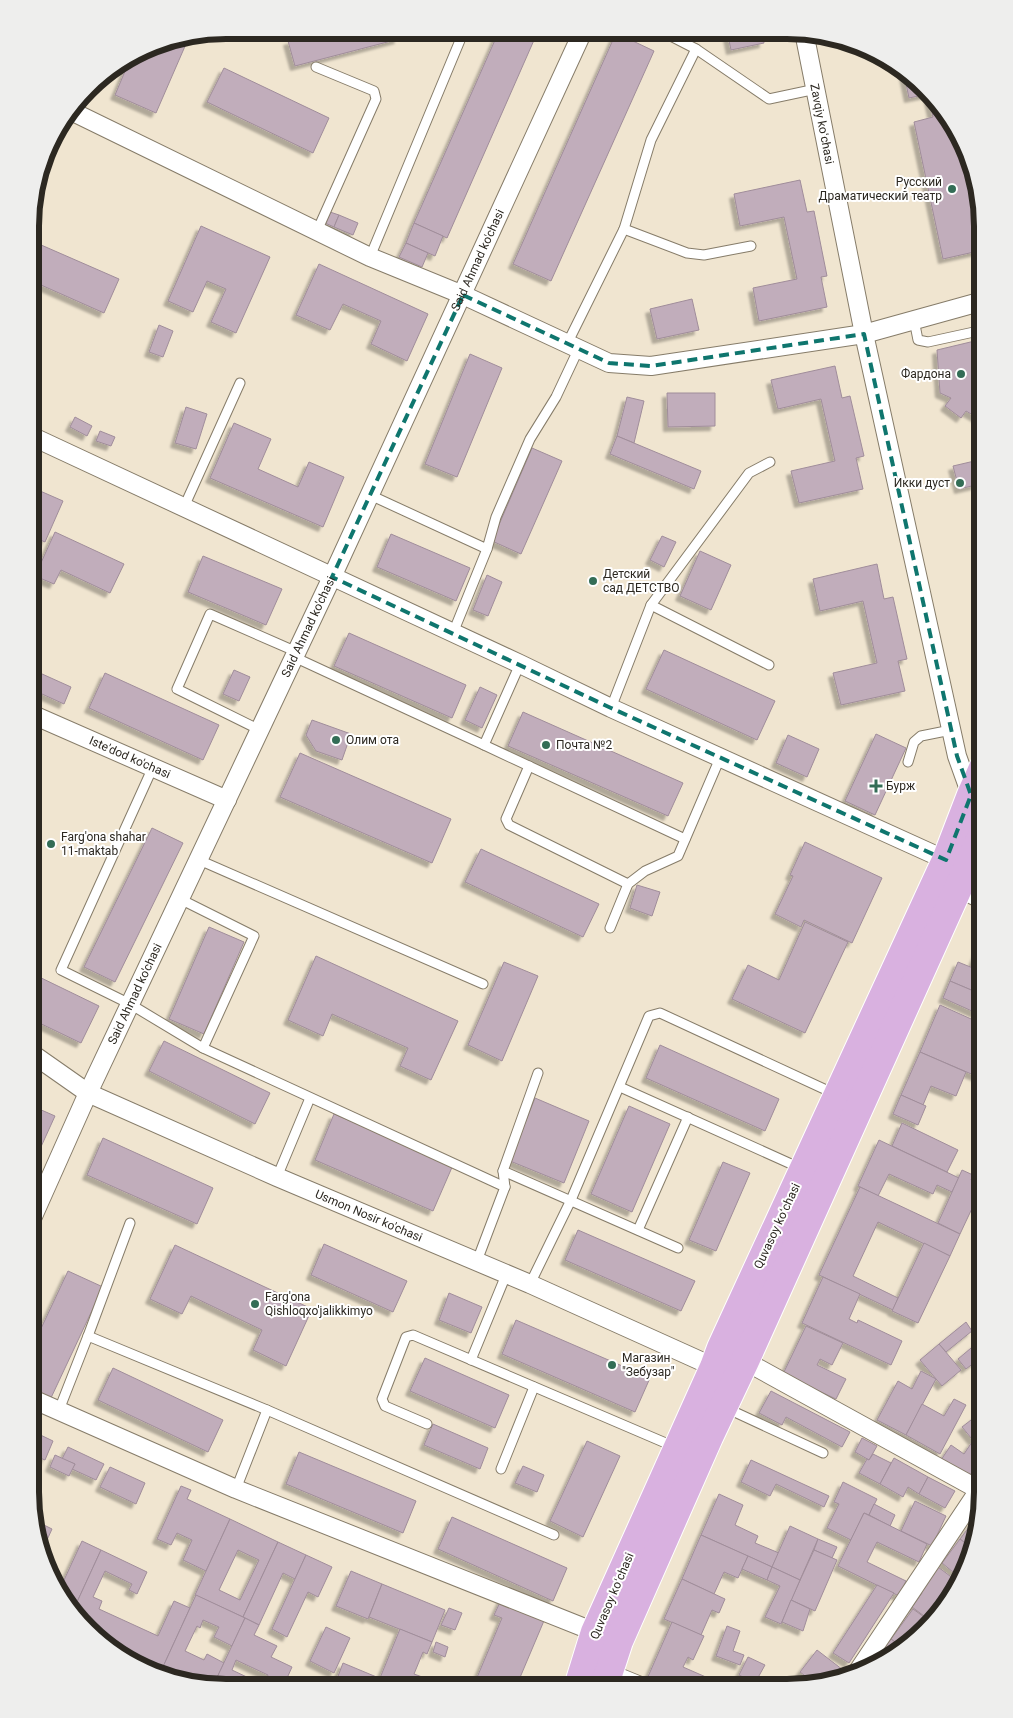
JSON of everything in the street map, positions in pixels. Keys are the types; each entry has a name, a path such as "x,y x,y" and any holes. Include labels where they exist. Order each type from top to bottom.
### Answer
{"main road":[{"name":"Quvasoy koʻchasi","path":"580,1679 595,1632 721,1348 946,860 974,804"},
{"name":"Quvasoy koʻchasi","path":"607,1678 619,1641 745,1361 974,900"}],"street":[{"name":"Said Ahmad ko'chasi","path":"39,1203 88,1092 296,654 463,295 579,39"},
{"name":"Zavqiy koʻchasi","path":"806,40 864,334 951,730 957,756 974,792"},
{"path":"76,113 370,257 463,295 609,363 651,366 864,334 974,304"},
{"path":"39,440 611,708 946,860 974,894"},
{"name":"Iste'dod ko'chasi","path":"39,717 227,800"},
{"name":"Usmon Nosir ko'chasi","path":"39,1059 88,1092 277,1176 530,1284 714,1367"},
{"path":"745,1361 974,1487"},
{"path":"39,1402 236,1489 595,1632"},
{"path":"864,1663 974,1501"}],"lane":[{"path":"370,257 462,39"},
{"path":"677,39 696,49 769,98 816,89"},
{"path":"452,633 487,549 496,517 530,439 556,397 573,345 624,229 652,140 696,49"},
{"path":"316,67 374,91 376,99 317,231"},
{"path":"624,229 687,253 704,254 751,246"},
{"path":"914,320 918,340 928,342 974,332"},
{"path":"184,507 240,382"},
{"path":"611,708 651,606 749,473 770,462"},
{"path":"370,495 487,549"},
{"path":"651,606 769,665"},
{"path":"260,730 176,689 210,614 685,840"},
{"path":"484,745 520,664"},
{"path":"908,762 914,742 921,736 951,730"},
{"path":"610,928 628,884 645,871 678,856 720,758"},
{"path":"529,766 506,819 508,825 628,884"},
{"path":"153,767 61,970 130,1004 203,1048 505,1187"},
{"path":"199,860 483,984"},
{"path":"180,899 254,936 203,1048"},
{"path":"530,1284 571,1200 650,1016 660,1013 837,1095"},
{"path":"477,1261 505,1187 503,1171 538,1073"},
{"path":"620,1087 803,1169"},
{"path":"277,1176 310,1098"},
{"path":"638,1230 688,1117"},
{"path":"503,1171 678,1248"},
{"path":"59,1410 130,1224"},
{"path":"472,1360 506,1275"},
{"path":"427,1424 385,1406 382,1399 406,1337 413,1335 678,1448"},
{"path":"88,1336 267,1410 554,1535"},
{"path":"501,1469 534,1387"},
{"path":"724,1407 823,1453"},
{"path":"236,1489 267,1410"}],"highlighted area":[{"path":"463,295 609,363 651,366 864,334 957,756 971,795 946,860 611,708 332,577"}],"building":[{"path":"296,39 399,39 295,66 288,41"},
{"path":"495,39 534,39 447,238 414,223"},
{"path":"613,39 629,39 654,51 551,281 513,264"},
{"path":"729,39 763,39 764,43 731,50"},
{"path":"187,43 156,113 115,95 127,67 154,53"},
{"path":"224,68 329,118 313,153 207,102"},
{"name":"Русский Драматический театр","path":"905,81 921,96 909,98"},
{"name":"Русский Драматический театр","path":"930,105 943,122 960,154 971,189 974,214 974,252 943,259 914,122 933,117"},
{"path":"800,180 807,212 814,211 827,276 821,277 827,307 759,321 753,288 797,279 784,217 740,226 734,194"},
{"path":"330,212 339,215 334,227 325,223"},
{"path":"339,215 358,223 353,235 334,227"},
{"path":"414,223 443,236 435,256 406,243"},
{"path":"201,226 270,257 236,333 211,322 226,289 207,281 193,312 168,301"},
{"path":"406,243 428,253 422,267 399,257"},
{"path":"39,244 119,279 104,313 39,284"},
{"path":"319,264 428,314 407,361 371,344 381,321 343,304 330,330 296,315"},
{"path":"692,299 699,330 657,339 650,309"},
{"path":"159,325 173,331 163,357 149,352"},
{"name":"Фардона","path":"974,341 974,416 966,411 961,418 945,406 951,398 940,393 937,350"},
{"path":"470,354 502,368 457,477 425,464"},
{"path":"835,366 842,398 850,396 864,456 856,458 863,489 799,503 791,471 835,461 821,399 778,409 771,380"},
{"path":"667,393 715,393 715,426 668,427"},
{"path":"627,397 644,401 634,443 617,436"},
{"path":"186,407 207,414 196,449 175,443"},
{"path":"75,417 92,426 87,436 70,427"},
{"path":"234,423 271,439 258,469 298,487 309,462 344,477 323,527 210,478"},
{"path":"100,431 115,437 111,446 96,441"},
{"path":"617,436 701,471 694,489 610,454"},
{"path":"532,448 562,461 521,554 492,541"},
{"path":"974,461 974,485 959,489 953,466"},
{"path":"39,490 63,501 45,542 39,539"},
{"path":"55,532 124,564 110,593 61,570 54,584 39,578 39,567"},
{"path":"391,534 470,568 456,601 377,567"},
{"path":"662,536 676,542 664,567 650,560"},
{"path":"700,551 731,565 711,610 680,596"},
{"path":"203,556 282,589 266,625 188,592"},
{"path":"877,564 884,599 893,597 907,659 898,661 905,691 841,705 833,673 877,663 863,601 820,611 813,579"},
{"path":"487,575 502,582 488,616 473,610"},
{"path":"349,633 466,685 452,718 334,666"},
{"path":"664,650 775,701 757,740 646,689"},
{"path":"234,670 250,677 239,701 223,694"},
{"path":"39,673 71,687 64,704 39,693"},
{"path":"105,673 219,725 203,760 89,708"},
{"path":"480,687 497,695 482,728 465,720"},
{"path":"523,712 683,783 668,816 508,746"},
{"path":"312,720 351,734 342,760 316,751 306,735"},
{"path":"876,734 906,748 875,815 845,801"},
{"path":"788,735 819,749 807,777 776,763"},
{"path":"300,753 451,819 432,863 280,797"},
{"path":"152,828 183,843 115,982 84,967"},
{"path":"805,842 882,878 852,943 804,920 801,927 775,914 793,876 790,875"},
{"path":"481,849 599,904 583,937 465,882"},
{"path":"637,885 660,892 652,916 630,908"},
{"path":"805,922 848,942 805,1033 732,999 748,965 779,980"},
{"path":"209,927 244,942 204,1034 169,1019"},
{"path":"316,956 458,1021 431,1080 400,1066 408,1048 332,1014 323,1036 288,1020"},
{"path":"504,962 538,976 502,1061 468,1045"},
{"path":"958,962 974,968 974,991 950,981"},
{"path":"39,977 99,1006 81,1043 39,1023"},
{"path":"950,981 974,991 974,1012 943,998"},
{"path":"940,1005 974,1020 974,1075 920,1052"},
{"path":"164,1041 270,1093 255,1124 149,1071"},
{"path":"660,1045 779,1099 765,1131 646,1078"},
{"path":"920,1052 966,1072 956,1096 931,1086 923,1105 901,1095"},
{"path":"901,1095 926,1106 918,1125 893,1114"},
{"path":"535,1098 589,1121 564,1183 510,1161"},
{"path":"629,1106 670,1124 632,1212 591,1194"},
{"path":"39,1109 55,1116 39,1151"},
{"path":"334,1114 453,1165 433,1211 315,1160"},
{"path":"902,1123 958,1150 947,1172 892,1146"},
{"path":"103,1138 213,1188 197,1224 87,1175"},
{"path":"879,1140 959,1178 952,1192 937,1185 933,1194 889,1174 878,1196 858,1186"},
{"path":"723,1162 750,1173 716,1251 689,1240"},
{"path":"962,1170 973,1175 971,1180 974,1181 974,1204 960,1234 938,1223"},
{"path":"860,1187 960,1234 950,1256 878,1222 853,1276 898,1298 893,1310 819,1275"},
{"path":"578,1230 695,1281 681,1311 565,1260"},
{"path":"924,1243 950,1256 918,1323 892,1311"},
{"path":"324,1244 407,1281 393,1312 311,1275"},
{"name":"Farg'ona Qishloqxo'jalikkimyo","path":"175,1245 312,1309 286,1366 253,1350 262,1330 191,1296 182,1314 150,1299"},
{"path":"68,1271 103,1287 50,1400 39,1395 39,1333"},
{"path":"823,1277 860,1294 849,1319 857,1323 858,1320 902,1341 891,1365 802,1323"},
{"path":"449,1293 482,1307 471,1333 439,1320"},
{"path":"516,1320 650,1378 635,1412 502,1354"},
{"path":"966,1322 972,1331 946,1352 939,1344"},
{"path":"806,1326 843,1343 832,1365 820,1359 817,1365 846,1379 836,1399 783,1374"},
{"path":"939,1344 961,1370 942,1386 920,1360"},
{"path":"974,1346 974,1363 966,1369 958,1359"},
{"path":"425,1358 509,1395 495,1428 410,1391"},
{"path":"113,1368 223,1420 208,1452 98,1400"},
{"path":"921,1371 936,1379 906,1435 877,1420 898,1381 912,1389"},
{"path":"771,1391 850,1432 842,1447 786,1417 782,1425 759,1413"},
{"path":"954,1399 966,1405 940,1454 906,1435 922,1404 944,1416"},
{"path":"974,1418 974,1442 962,1427"},
{"path":"433,1424 488,1448 480,1469 424,1445"},
{"path":"39,1434 53,1441 45,1460 39,1458"},
{"path":"862,1438 877,1446 869,1460 855,1452"},
{"path":"587,1441 620,1456 583,1537 550,1521"},
{"path":"972,1442 974,1443 974,1469 969,1477 941,1460 951,1445 964,1454"},
{"path":"68,1447 104,1464 96,1480 72,1469 75,1464 62,1459"},
{"path":"299,1452 416,1501 403,1533 286,1484"},
{"path":"873,1454 891,1463 880,1484 859,1473 867,1459 869,1460"},
{"path":"55,1455 75,1464 69,1476 50,1467"},
{"path":"894,1458 928,1477 919,1494 908,1487 903,1497 880,1484"},
{"path":"751,1460 829,1496 824,1507 776,1484 770,1496 741,1482"},
{"path":"523,1466 544,1475 537,1492 515,1483"},
{"path":"110,1467 145,1483 136,1504 100,1487"},
{"path":"928,1477 955,1491 945,1508 919,1494"},
{"path":"843,1482 877,1499 869,1515 864,1513 851,1540 827,1528 839,1504 834,1502"},
{"path":"181,1486 191,1490 187,1499 230,1519 206,1571 183,1560 192,1540 177,1533 171,1545 157,1539"},
{"path":"719,1494 743,1505 735,1525 758,1536 755,1543 779,1553 772,1567 701,1535"},
{"path":"915,1501 946,1516 932,1546 901,1531"},
{"path":"874,1504 895,1515 890,1526 869,1515"},
{"path":"864,1513 927,1544 919,1562 877,1542 867,1562 906,1581 899,1596 838,1566"},
{"path":"452,1517 567,1568 553,1601 438,1549"},
{"path":"230,1519 278,1542 243,1617 195,1595","holes":["238,1550 259,1560 240,1600 219,1590"]},
{"path":"972,1523 967,1544 960,1539"},
{"path":"41,1524 52,1529 46,1543"},
{"path":"790,1526 818,1539 800,1580 772,1567"},
{"path":"701,1535 748,1556 738,1578 724,1572 714,1594 682,1579"},
{"path":"818,1539 837,1547 832,1558 814,1550"},
{"path":"960,1539 967,1544 955,1574 942,1563"},
{"path":"82,1541 101,1550 76,1604 63,1583"},
{"path":"278,1542 306,1555 295,1579 283,1573 259,1625 243,1617"},
{"path":"101,1550 147,1572 137,1594 129,1590 132,1584 105,1571 93,1597 102,1601 99,1609 158,1636 174,1601 190,1608 163,1668 143,1660 112,1641 85,1616 76,1604"},
{"path":"814,1550 837,1560 815,1611 791,1600"},
{"path":"306,1555 332,1567 318,1597 308,1592 287,1637 272,1629"},
{"path":"748,1556 772,1567 767,1580 742,1569"},
{"path":"772,1567 800,1580 781,1624 765,1617 780,1586 767,1580"},
{"path":"938,1567 953,1578 943,1596 926,1618 912,1607 922,1593 920,1591"},
{"path":"351,1571 382,1584 368,1619 336,1606"},
{"path":"682,1579 725,1599 719,1613 712,1610 701,1635 664,1619"},
{"path":"382,1584 445,1610 432,1642 369,1617"},
{"path":"877,1585 894,1593 849,1663 833,1653"},
{"path":"196,1595 245,1618 232,1646 214,1637 219,1627 203,1620 200,1628 197,1626 185,1651 204,1660 207,1654 224,1663 216,1679 189,1676 163,1668"},
{"path":"502,1598 546,1616 519,1679 476,1679 502,1618 494,1615"},
{"path":"791,1600 810,1609 803,1631 782,1622"},
{"path":"449,1608 462,1613 455,1630 441,1625"},
{"path":"913,1609 926,1618 897,1644 891,1639"},
{"path":"245,1618 259,1625 254,1635 277,1646 271,1657 292,1667 287,1679 266,1679 268,1675 236,1660 232,1670 251,1679 216,1679"},
{"path":"672,1622 704,1636 693,1660 688,1657 683,1667 710,1679 647,1679"},
{"path":"727,1626 740,1631 733,1651 744,1655 740,1665 716,1656"},
{"path":"326,1627 350,1638 334,1673 310,1661"},
{"path":"400,1629 432,1642 427,1654 423,1652 414,1674 425,1679 380,1678"},
{"path":"891,1639 897,1644 891,1648 878,1656"},
{"path":"436,1642 448,1647 445,1657 433,1652"},
{"path":"817,1650 843,1670 808,1678 800,1672"},
{"path":"748,1657 765,1665 757,1679 747,1679 739,1675"},
{"path":"343,1663 379,1678 379,1679 337,1679"}],"place":[{"name":"Русский Драматический театр","path":"952,189"},
{"name":"Фардона","path":"961,374"},
{"name":"Икки дуст","path":"960,483"},
{"name":"Детский сад ДЕТСТВО","path":"593,581"},
{"name":"Олим ота","path":"336,740"},
{"name":"Почта №2","path":"546,745"},
{"name":"Бурж","path":"876,786"},
{"name":"Farg'ona shahar 11-maktab","path":"51,844"},
{"name":"Farg'ona Qishloqxo'jalikkimyo","path":"255,1304"},
{"name":"Магазин \"Зебузар\"","path":"612,1365"}]}
